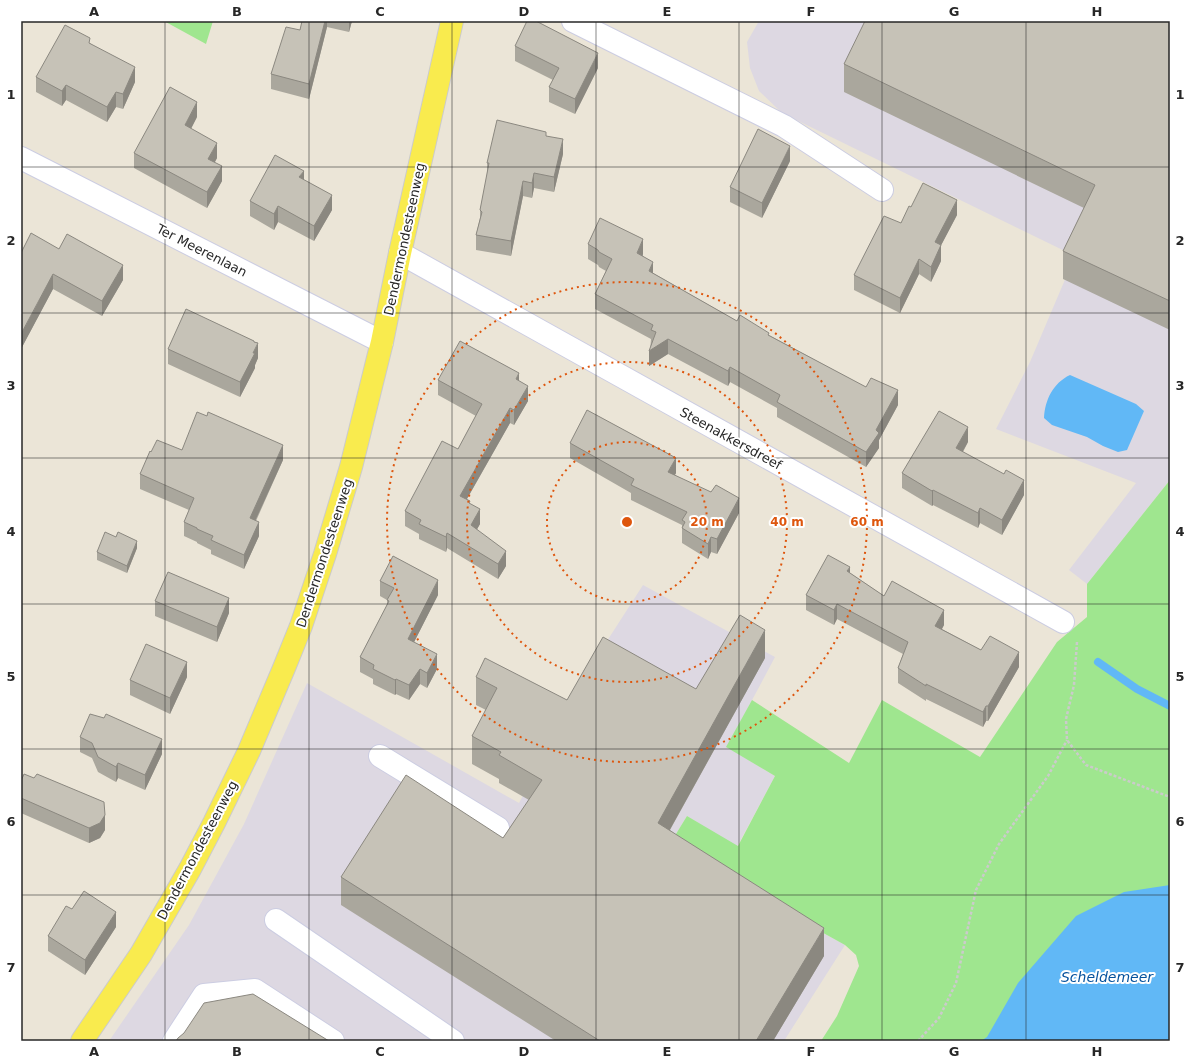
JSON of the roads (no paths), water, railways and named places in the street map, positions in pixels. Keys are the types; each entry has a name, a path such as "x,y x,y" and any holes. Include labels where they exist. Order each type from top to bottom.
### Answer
{"main road":[{"name":"Dendermondesteenweg","path":"82,1041 141,954 214,823 249,751 287,661 325,554 351,467 382,342 400,253 452,21"}],"street":[{"path":"573,21 784,126 882,190"},
{"name":"Ter Meerenlaan","path":"21,158 382,342"},
{"name":"Steenakkersdreef","path":"400,253 1063,622"},
{"path":"380,756 498,828"},
{"path":"276,920 453,1041"},
{"path":"174,1041 204,995 255,990 333,1041"}],"water":[{"path":"1070,375 1136,404 1144,411 1127,450 1118,452 1087,437 1052,425 1044,418 1046,405 1051,393 1064,378"},
{"name":"Scheldemeer","path":"1170,885 1170,1041 981,1041 987,1037 1018,983 1076,916 1124,892"}],"waterway":[{"path":"1098,662 1137,689 1170,706"}]}
